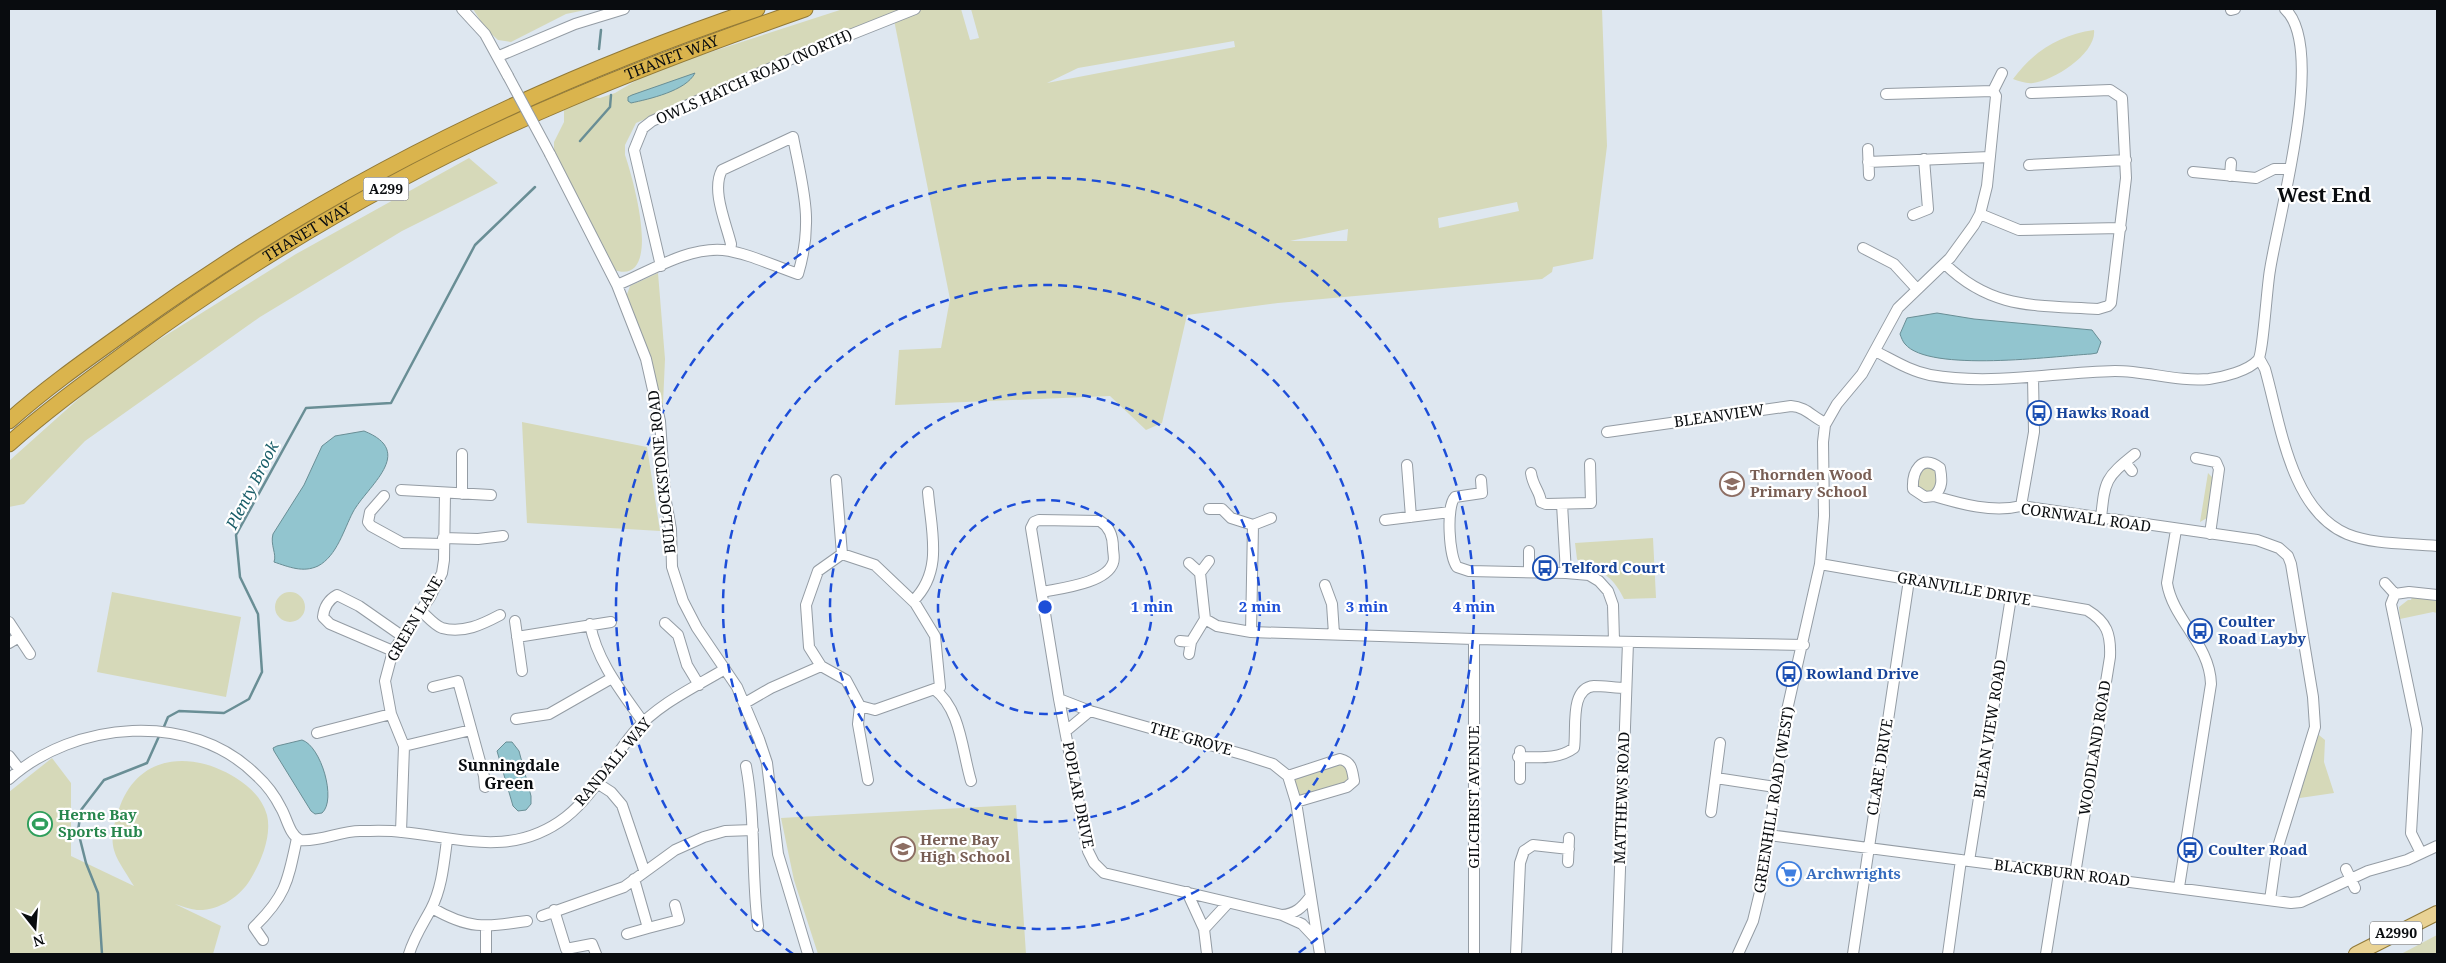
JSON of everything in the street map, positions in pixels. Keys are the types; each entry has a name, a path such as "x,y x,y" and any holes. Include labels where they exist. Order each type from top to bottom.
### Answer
{"highway":[{"name":"THANET WAY","path":"9,421 87,359 164,304 270,236 358,185 464,130 561,85 690,32 757,9"},
{"name":"THANET WAY","path":"9,444 98,373 175,316 279,249 367,198 471,144 568,99 695,47 805,9"}],"main road":[{"name":"A2990","path":"2356,954 2437,912"}],"street":[{"name":"BULLOCKSTONE ROAD","path":"462,9 485,34 499,56 617,285 636,331 655,391 660,421 665,496 671,529 672,567 683,601 697,628 725,669 744,703 767,764 778,854 808,954"},
{"path":"499,56 575,24 624,9"},
{"name":"OWLS HATCH ROAD (NORTH)","path":"661,266 634,150 643,128 652,122 807,52 915,9"},
{"path":"1875,351 1910,368 1930,375 1982,379 2122,371 2178,378 2208,379 2237,372 2259,358 2263,345 2264,310 2270,270 2290,170 2301,70 2297,29 2285,9"},
{"path":"1886,94 1993,91 2002,73"},
{"path":"1945,264 1976,289 1998,298 2039,305 2104,308 2110,305 2126,160 2122,98 2110,90 2031,93"},
{"name":"GREENHILL ROAD (WEST)","path":"1738,954 1753,921 1762,884 1774,787 1785,719 1804,645 1820,564 1826,423 1841,398 1862,374 1893,316 1917,288 1945,264 1962,244 1980,214 1987,186 1996,96 1993,91"},
{"path":"617,285 702,251 730,252 798,274 803,256 808,218 793,138 722,170 718,188 731,244 730,252"},
{"path":"1868,149 1869,176"},
{"path":"1868,162 1990,157"},
{"path":"1913,215 1928,210 1924,159"},
{"path":"2029,164 2126,160"},
{"path":"2230,176 2232,163"},
{"path":"2193,172 2256,178 2274,169 2290,170"},
{"path":"1980,214 2016,229 2120,228"},
{"path":"1863,248 1894,264 1917,288"},
{"path":"2259,358 2265,369 2290,461 2304,490 2324,519 2341,531 2361,538 2437,546"},
{"path":"2021,506 2034,432 2034,377"},
{"name":"BLEANVIEW","path":"1607,432 1791,406 1807,410 1826,423"},
{"path":"462,454 462,494"},
{"path":"2101,518 2104,488 2109,476 2134,454"},
{"path":"2196,458 2216,462 2219,469 2210,534"},
{"path":"2125,462 2132,471"},
{"path":"1531,472 1534,488 1541,495 1541,502 1546,504 1591,503 1590,464"},
{"path":"1407,466 1411,516"},
{"path":"836,480 842,554"},
{"path":"1481,480 1482,493 1455,497 1450,512 1453,559 1457,567 1469,571 1589,575 1599,581 1608,591 1613,605 1614,641"},
{"path":"401,490 491,496"},
{"path":"913,601 920,594 929,578 933,562 934,543 928,492"},
{"name":"GREEN LANE","path":"401,832 404,746 391,714 386,680 389,660 393,651 442,573 444,560 445,493"},
{"path":"384,496 370,512 368,522 371,526 402,543 503,536"},
{"name":"CORNWALL ROAD","path":"1934,496 1991,508 2010,509 2021,506 2176,530 2257,540 2279,548 2288,556 2295,586 2313,697 2315,727 2277,850 2270,900"},
{"path":"1562,504 1566,573"},
{"path":"1209,508 1222,509 1231,518 1253,525 1271,518"},
{"path":"1384,520 1450,512"},
{"name":"POPLAR DRIVE","path":"1043,592 1096,580 1110,568 1114,562 1113,541 1110,531 1104,524 1100,521 1039,520 1031,528 1043,592 1059,699 1088,851 1094,863 1104,872 1282,915 1302,924 1318,941"},
{"path":"1251,632 1253,525"},
{"path":"2176,530 2166,583 2172,603 2183,618 2210,668 2211,684 2179,887"},
{"path":"1529,551 1529,572"},
{"path":"842,554 875,565 913,601 935,636 939,660 940,687 874,710 860,706"},
{"path":"842,554 818,571 806,604 809,647 821,666 846,680 860,706 858,724 868,780"},
{"path":"1189,654 1191,642 1204,619 1200,573 1209,561"},
{"path":"1189,563 1200,573"},
{"name":"GRANVILLE DRIVE","path":"1820,564 2087,610 2104,623"},
{"name":"CLARE DRIVE","path":"1852,954 1909,580"},
{"path":"2385,582 2395,594"},
{"path":"1325,585 1332,604 1334,634"},
{"path":"2395,594 2409,592 2437,595"},
{"path":"2395,594 2391,604 2417,729 2411,833 2422,853"},
{"path":"393,651 330,624 323,617 324,609 332,598 337,595 359,606 402,636"},
{"name":"BLEAN VIEW ROAD","path":"1948,954 2011,598"},
{"path":"420,610 441,628 450,629 482,625 500,615"},
{"path":"1204,619 1217,626 1251,632 1474,639 1804,645"},
{"path":"9,622 30,654"},
{"path":"515,622 522,672"},
{"path":"517,638 552,633 590,624 611,622"},
{"path":"665,623 678,635 687,665 699,685"},
{"name":"WOODLAND ROAD","path":"2075,874 2110,657 2111,641 2104,623"},
{"path":"590,624 597,650 612,678 643,722"},
{"path":"9,642 18,637"},
{"name":"GILCHRIST AVENUE","path":"1474,639 1474,954"},
{"path":"1180,641 1191,642"},
{"name":"MATTHEWS ROAD","path":"1617,954 1628,642"},
{"path":"744,703 784,681 821,666"},
{"name":"RANDALL WAY","path":"294,835 307,840 350,831 401,832 447,840 491,843 527,838 544,831 566,817 597,784 643,722 664,706 725,669"},
{"path":"516,719 549,714 612,678"},
{"path":"433,688 458,681 484,776 485,788"},
{"path":"1520,779 1519,753 1556,756 1567,753 1574,748 1576,701 1582,692 1592,686 1626,688"},
{"path":"934,690 948,705 956,720 971,781"},
{"name":"THE GROVE","path":"1059,699 1090,710 1273,764 1288,776"},
{"path":"1066,731 1090,710"},
{"path":"317,733 391,714"},
{"path":"404,746 471,730"},
{"path":"9,779 55,748 82,738 106,733 149,731 179,736 207,742 233,755 256,774 274,797 294,835 288,881 272,910 254,927 263,940"},
{"path":"1711,812 1720,743"},
{"path":"9,756 20,770"},
{"path":"1296,802 1348,786 1354,781 1351,766 1347,761 1340,759 1288,776 1296,802 1320,954"},
{"path":"746,766 752,808 753,889 758,926"},
{"path":"1716,778 1774,787"},
{"path":"597,784 611,792 622,805 644,870"},
{"path":"542,916 554,910 624,887 644,870 675,850 704,837 725,831 753,830"},
{"name":"BLACKBURN ROAD","path":"1769,835 2270,900 2301,902 2353,884 2368,871 2407,860 2437,846"},
{"path":"409,954 418,931 432,908 443,870 447,840"},
{"path":"1516,954 1520,863 1524,851 1534,844 1569,843 1568,862"},
{"path":"2346,868 2353,884"},
{"path":"2046,954 2059,872"},
{"path":"634,880 648,928"},
{"path":"1187,892 1204,929 1207,954"},
{"path":"1282,915 1292,914 1310,897"},
{"path":"1204,929 1228,903"},
{"path":"627,934 679,920 676,905"},
{"path":"432,908 458,921 486,927 527,921"},
{"path":"554,910 566,950 592,944 596,954"},
{"path":"486,927 486,954"}],"green space":[{"path":"473,9 590,9 566,14 511,42 498,40 485,28"},
{"path":"843,9 904,9 636,123 625,145 625,155 638,205 642,246 638,262 629,271 614,270 554,153 554,142 564,122 564,110 569,106 592,97 600,98 615,93 647,74"},
{"path":"919,9 961,9 970,40 979,38 971,9 1602,9 1607,146 1593,259 1553,267 1552,272 1542,279 1278,303 1187,315 1162,423 1146,430 1110,396 895,405 899,350 941,348 950,299 893,15","holes":["1234,41 1235,47 1047,83 1078,68","1517,202 1519,211 1439,228 1438,218","1348,229 1347,241 1290,241"]},
{"path":"2094,30 2089,48 2082,56 2062,71 2052,77 2033,83 2013,79 2030,60 2048,46 2081,32"},
{"path":"469,158 498,183 402,231 260,317 85,441 24,504 9,507 9,461 112,369 296,254"},
{"path":"658,273 665,359 663,404 660,405 626,297 630,286"},
{"path":"522,422 647,447 660,531 527,523"},
{"path":"1917,467 1940,468 1934,496 1913,489"},
{"path":"2208,473 2214,479 2207,518 2200,522"},
{"path":"1653,538 1656,598 1624,599 1613,581 1603,573 1583,567 1577,559 1575,543"},
{"path":"112,592 241,617 226,697 97,672"},
{"path":"290,592 301,596 305,607 301,618 290,622 279,618 275,607 279,596"},
{"path":"2412,597 2437,601 2437,613 2433,612 2400,619 2399,607 2408,600 2411,600"},
{"path":"2314,731 2325,740 2324,762 2334,793 2293,799"},
{"path":"52,758 71,783 71,856 134,886 117,857 114,849 113,832 120,806 129,788 141,775 154,767 169,762 186,761 219,769 236,778 255,794 265,809 268,831 262,857 246,886 228,902 213,908 197,910 175,904 221,926 213,954 9,954 9,792"},
{"path":"1347,761 1354,781 1296,802 1288,776"},
{"name":"Herne Bay High School","path":"1016,805 1026,954 818,954 794,880 781,818"},
{"path":"2437,935 2437,954 2401,954"}],"water":[{"path":"695,73 684,85 676,89 631,103 628,101 628,97 632,95"},
{"path":"1937,313 1974,319 2092,330 2101,342 2097,353 1994,361 1939,358 1918,353 1905,344 1900,334 1907,318"},
{"path":"364,431 379,439 387,449 388,459 384,470 353,512 335,549 325,562 312,568 296,568 274,562 273,534 304,485 322,446 335,436"},
{"path":"302,740 309,744 315,752 325,774 328,797 322,813 315,814 311,811 273,748"},
{"path":"506,742 512,742 519,751 531,796 531,804 526,810 518,811 513,806 497,751"}],"waterway":[{"name":"Plenty Brook","path":"599,49 601,30"},
{"name":"Plenty Brook","path":"580,141 610,107 611,95"},
{"name":"Plenty Brook","path":"163,729 168,717 179,711 224,713 249,699 262,672 258,614 240,577 236,535 306,408 391,403 475,245 535,187"},
{"name":"Plenty Brook","path":"102,954 98,893 86,863 78,831 81,810 104,780 147,763 160,734"}],"place":[{"name":"Hawks Road","path":"2039,413"},
{"name":"Thornden Wood Primary School","path":"1732,484"},
{"name":"Telford Court","path":"1545,568"},
{"name":"Coulter Road Layby","path":"2200,631"},
{"name":"Rowland Drive","path":"1789,674"},
{"name":"Herne Bay Sports Hub","path":"40,824"},
{"name":"Herne Bay High School","path":"903,849"},
{"name":"Coulter Road","path":"2190,850"},
{"name":"Archwrights","path":"1789,874"}],"district":[{"name":"West End","path":"2324,195"},
{"name":"Sunningdale Green","path":"509,774"}]}
